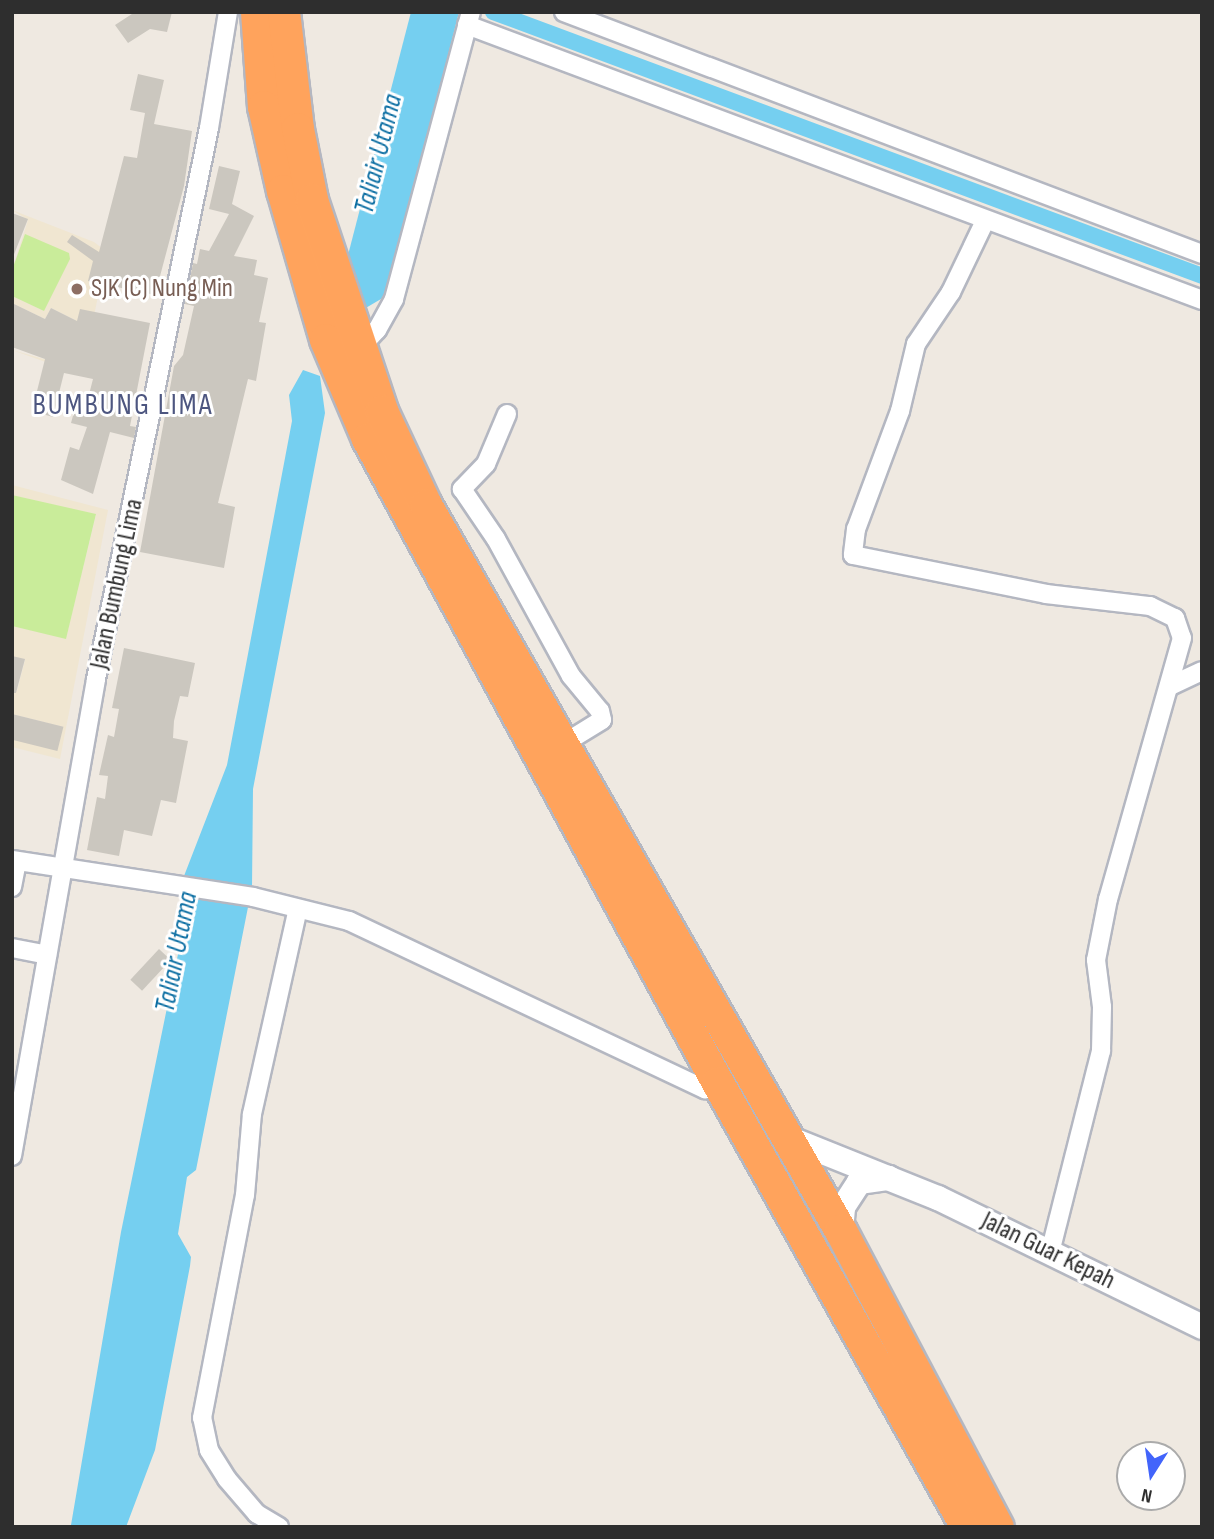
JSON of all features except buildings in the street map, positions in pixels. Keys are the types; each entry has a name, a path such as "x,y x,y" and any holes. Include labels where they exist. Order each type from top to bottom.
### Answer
{"highway":[{"path":"284,12 298,129 330,262 382,411 426,505 568,741 783,1136 841,1231 998,1527"},
{"path":"256,20 264,107 320,324 338,370 402,505 718,1083 967,1527"}],"main road":[{"name":"Jalan Guar Kepah","path":"783,1136 893,1178 1202,1327"},
{"path":"841,1231 842,1208 859,1182 893,1178"}],"street":[{"name":"Jalan Bumbung Lima","path":"12,1156 96,679 209,128 228,12"},
{"path":"564,12 1202,254"},
{"path":"358,342 377,330 394,299 469,19 985,221 1202,300"},
{"path":"985,221 951,292 916,344 900,411 856,529 853,555 993,585 1164,611 1175,618 1182,638 1099,943 1101,1051 1050,1252"},
{"path":"507,414 486,464 462,489 496,540 571,676 600,711 602,720 568,741"},
{"path":"1170,686 1202,671"},
{"path":"12,887 14,860 253,897 349,921 705,1089 718,1083"},
{"path":"279,1527 257,1514 227,1479 209,1450 202,1418 245,1195 252,1114 298,909"},
{"path":"12,948 47,955"}],"shaded area":[{"path":"12,210 94,242 107,252 82,375 12,350 51,361 75,320 51,308 45,319 12,303 12,296 44,311 25,234 12,270 28,220"},
{"path":"12,485 108,510 60,759 12,747 12,739 56,750 63,727 12,714 12,690 17,691 25,660 12,656 12,626 66,638 96,515 12,495"}],"green space":[{"path":"25,234 69,253 70,259 44,311 12,296 12,270"},
{"path":"12,495 96,514 66,639 12,626"}],"water":[{"name":"Taliair Utama","path":"411,12 459,12 389,288 381,299 364,309 347,259"},
{"path":"303,370 320,376 325,413 253,789 252,887 196,1170 187,1177 178,1234 191,1257 190,1266 155,1450 126,1527 65,1527 71,1525 121,1232 185,920 184,876 227,765 292,421 289,395"}],"waterway":[{"path":"493,12 1202,276"}],"place":[{"name":"SJK (C) Nung Min","path":"77,289"}],"district":[{"name":"BUMBUNG LIMA","path":"123,405"}]}
